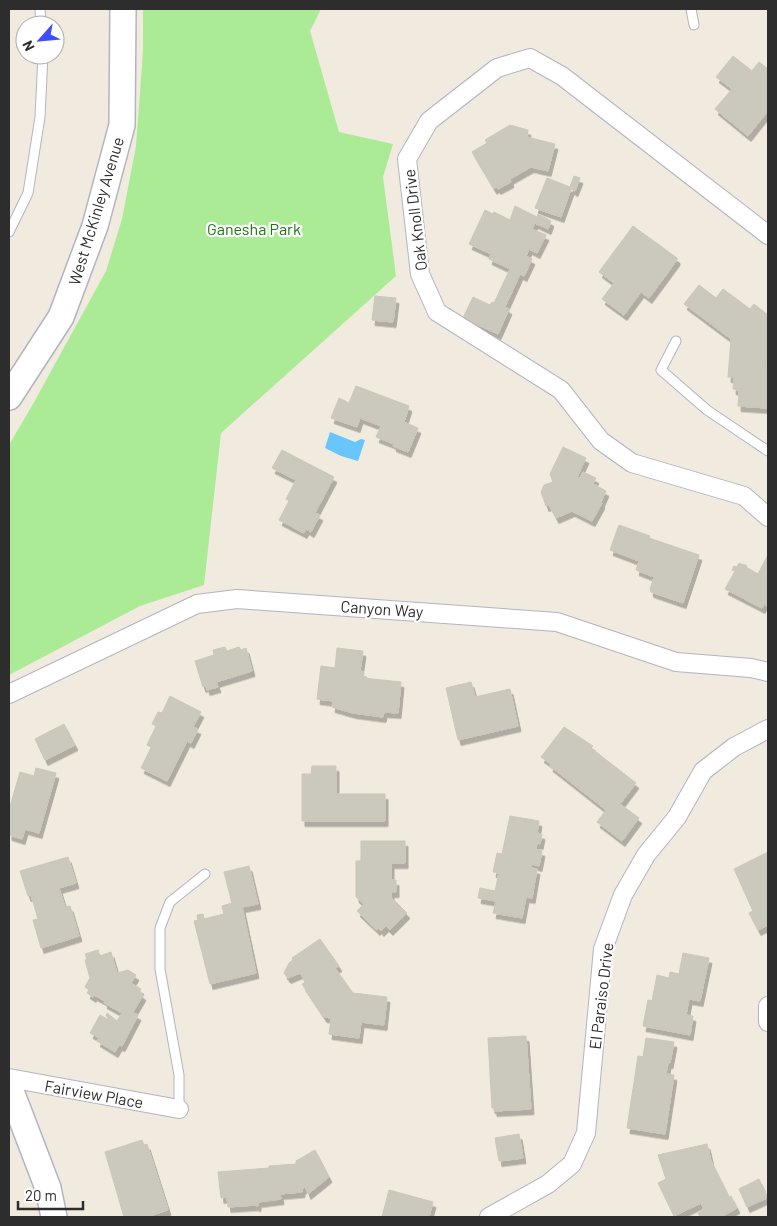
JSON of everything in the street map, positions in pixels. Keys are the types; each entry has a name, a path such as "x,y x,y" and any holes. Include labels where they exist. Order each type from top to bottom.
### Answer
{"main road":[{"name":"West McKinley Avenue","path":"9,397 61,317 95,226 122,126 123,9"},
{"path":"9,1086 48,1188 54,1217"}],"street":[{"name":"Oak Knoll Drive","path":"768,235 562,76 530,58 498,68 428,121 407,159 420,274 437,312 561,390 601,441 632,463 744,496 768,517"},
{"name":"Canyon Way","path":"9,694 197,604 237,598 557,622 676,662 751,668 768,672"},
{"name":"El Paraiso Drive","path":"489,1217 548,1184 572,1164 586,1133 603,949 623,895 646,855 678,817 703,771 734,747 768,729"},
{"path":"768,1006 768,1022"},
{"name":"Fairview Place","path":"9,1078 179,1109"}],"lane":[{"path":"691,9 694,25"},
{"path":"9,232 28,194 40,117 43,65"},
{"path":"676,342 661,370 707,410 768,451"},
{"path":"179,1109 179,1075 160,969 160,928 170,902 205,874"}],"green space":[{"name":"Ganesha Park","path":"143,9 321,9 310,31 339,132 393,144 383,177 396,276 221,433 204,585 140,606 9,675 9,445 106,271 122,219 136,146 143,51"}],"water":[{"path":"330,432 355,442 361,439 365,440 358,461 341,456 325,448"}],"building":[{"path":"733,56 751,72 759,62 768,69 768,111 748,136 715,109 732,89 716,77"},
{"path":"510,125 528,130 527,137 555,144 548,171 531,167 510,179 511,182 498,189 496,187 494,189 472,152 487,143 485,140"},
{"path":"574,176 580,178 575,191 571,189 561,217 535,208 547,178 570,187"},
{"path":"515,206 537,217 538,214 551,221 548,229 535,223 532,229 546,235 537,253 529,249 526,256 532,259 524,276 520,274 505,307 509,309 498,334 463,318 473,297 490,305 492,302 494,303 510,269 489,259 491,254 469,244 485,210 510,220"},
{"path":"633,226 677,258 677,260 649,298 641,292 624,315 602,299 614,283 599,272"},
{"path":"699,285 716,298 723,289 750,309 754,304 768,315 767,408 738,406 739,390 733,389 734,377 728,377 731,339 684,304"},
{"path":"375,296 396,298 393,322 372,320"},
{"path":"356,386 409,406 404,422 418,428 408,452 376,437 381,426 360,418 357,427 331,418 339,398 349,403"},
{"path":"563,447 586,458 577,477 580,478 583,472 596,478 593,484 606,491 592,521 572,511 556,518 549,505 546,506 541,492 544,485 553,482 550,474"},
{"path":"282,450 334,477 315,513 320,515 311,532 306,529 304,533 279,520 289,501 286,499 296,480 272,468"},
{"path":"619,525 650,536 649,538 699,555 683,603 651,592 650,589 654,577 636,570 639,561 610,550"},
{"path":"768,555 768,607 764,604 762,608 725,589 735,571 732,570 734,566 737,567 739,563 743,564 758,574"},
{"path":"225,647 227,651 239,647 241,650 246,648 252,671 216,682 218,687 207,690 206,686 203,687 195,661 214,655 213,650"},
{"path":"337,648 363,651 360,671 364,672 363,678 401,682 398,713 384,712 383,717 353,713 332,707 333,701 317,699 321,666 335,668"},
{"path":"471,682 475,697 510,689 518,726 458,740 446,688"},
{"path":"170,696 201,712 193,727 198,729 191,743 187,741 167,781 141,768 151,748 152,750 153,748 147,745 156,726 152,724 158,712 162,713"},
{"path":"64,724 75,745 45,760 35,739"},
{"path":"564,727 593,746 591,748 636,783 620,804 639,818 622,841 597,822 606,810 541,757"},
{"path":"312,766 336,766 336,794 385,794 385,821 302,821 302,774 311,774"},
{"path":"36,768 56,773 39,833 25,829 22,839 9,835 9,810 20,772 34,776"},
{"path":"510,816 539,821 537,833 542,834 540,844 537,843 536,849 542,851 539,866 532,864 531,868 537,869 532,898 526,897 522,918 493,913 496,901 478,898 480,888 495,891 499,873 493,872 497,853 502,854"},
{"path":"361,841 405,841 405,863 391,863 391,880 396,880 396,892 391,892 391,897 407,913 390,930 386,926 381,931 379,928 377,930 357,911 364,904 356,897 356,861 361,861"},
{"path":"768,852 768,925 758,930 749,913 753,911 734,869"},
{"path":"68,857 76,883 59,888 65,907 70,906 79,936 41,948 33,920 38,919 31,895 28,896 20,871"},
{"path":"249,866 258,904 242,907 256,973 210,984 194,921 198,920 197,915 203,914 204,919 224,914 222,906 232,903 224,872"},
{"path":"320,939 339,966 335,968 353,993 387,997 384,1025 361,1022 359,1038 329,1034 331,1018 324,1017 302,984 306,982 300,973 288,978 284,973 289,963 293,960 292,958"},
{"path":"98,950 100,956 111,952 117,973 128,970 136,975 131,983 141,989 139,992 143,995 133,1012 138,1015 122,1046 119,1045 115,1052 97,1041 99,1038 90,1033 100,1015 107,1019 107,1013 117,1021 122,1013 104,1003 105,1001 87,993 89,990 85,987 90,978 85,954"},
{"path":"683,953 709,958 700,1001 689,999 686,1015 693,1016 690,1035 643,1026 648,1000 652,1001 657,975 669,978 670,972 679,974"},
{"path":"526,1036 531,1109 494,1111 494,1108 492,1108 488,1038"},
{"path":"646,1038 674,1042 666,1074 674,1075 665,1134 627,1128 638,1056 643,1057"},
{"path":"519,1134 523,1158 499,1161 495,1138"},
{"path":"142,1140 144,1145 147,1144 168,1210 147,1217 124,1217 105,1152"},
{"path":"707,1144 711,1161 729,1197 731,1196 737,1208 721,1217 700,1217 698,1213 704,1210 701,1203 674,1216 658,1183 666,1179 658,1155"},
{"path":"315,1150 329,1177 308,1194 305,1187 302,1189 302,1192 280,1194 281,1199 258,1202 258,1206 228,1207 227,1197 221,1198 218,1172 296,1164 296,1161"},
{"path":"759,1179 767,1198 747,1207 739,1189"},
{"path":"389,1190 433,1202 429,1217 382,1217"}]}
